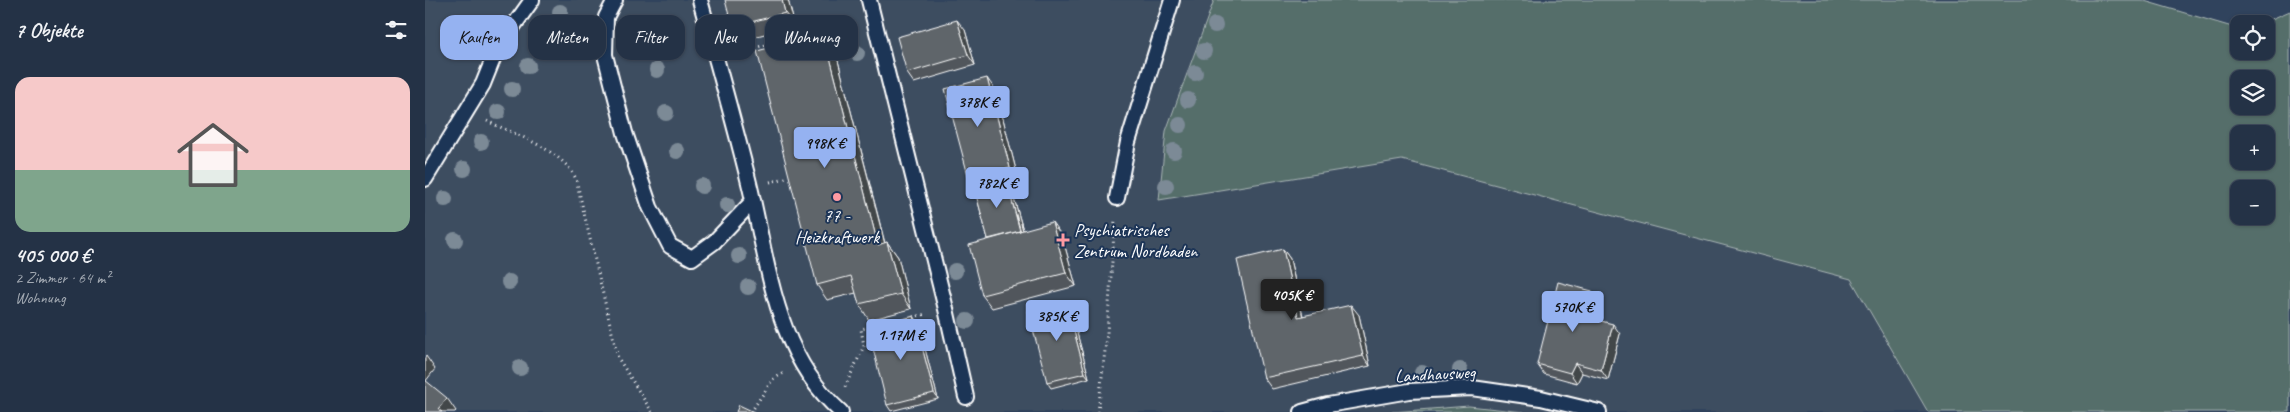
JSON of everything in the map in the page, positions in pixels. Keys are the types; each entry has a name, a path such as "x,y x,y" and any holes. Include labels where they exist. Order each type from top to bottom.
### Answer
{"lane":[{"path":"425,179 483,84 497,49 532,0"},
{"path":"615,0 606,17 605,55 625,133 650,207 670,246 692,258 714,242 753,201"},
{"path":"700,0 753,201 781,317 790,344 801,365 838,410"},
{"path":"869,0 947,309 966,397"},
{"path":"1117,198 1128,142 1172,0"},
{"name":"Landhausweg","path":"1301,412 1328,405 1409,391 1472,388 1541,398 1599,412"}],"path":[{"path":"755,48 874,16"},
{"path":"467,112 530,141 570,167 576,179 618,358 652,412"},
{"path":"775,180 796,175"},
{"path":"1098,412 1107,333 1117,198"},
{"path":"838,410 864,346 861,329 881,324"},
{"path":"751,412 773,379 801,365"}],"shaded area":[{"name":"Psychiatrisches Zentrum Nordbaden","path":"425,0 1214,0 1166,131 1160,200 1402,160 1851,279 1928,412 425,412"}],"green space":[{"path":"1214,0 2141,0 2230,26 2230,60 2275,60 2275,18 2290,11 2290,412 1928,412 1851,279 1402,160 1159,200 1166,131"},
{"path":"1469,406 1524,412 1392,412"}],"building":[{"path":"725,0 782,0 785,13 765,15 765,18 755,21 755,15 729,15"},
{"path":"957,20 968,55 907,73 897,37"},
{"name":"77 - Heizkraftwerk","path":"765,49 765,60 831,60 878,245 887,242 901,294 859,304 851,276 817,285 757,51"},
{"path":"987,78 1010,168 969,179 945,89"},
{"path":"1006,179 1020,231 988,239 974,187"},
{"path":"1052,222 1066,273 982,295 969,245"},
{"path":"1283,249 1298,317 1351,305 1363,356 1264,378 1237,260"},
{"path":"1558,282 1592,291 1585,317 1613,324 1601,370 1575,363 1570,373 1537,364"},
{"path":"1066,301 1085,373 1047,382 1028,311"},
{"path":"914,316 934,393 887,405 868,328"},
{"path":"425,380 447,398 438,409 442,412 425,412"},
{"path":"739,405 754,412 736,412"}],"place":[{"name":"77 - Heizkraftwerk","path":"837,197"},
{"name":"Psychiatrisches Zentrum Nordbaden","path":"1063,240"}]}
